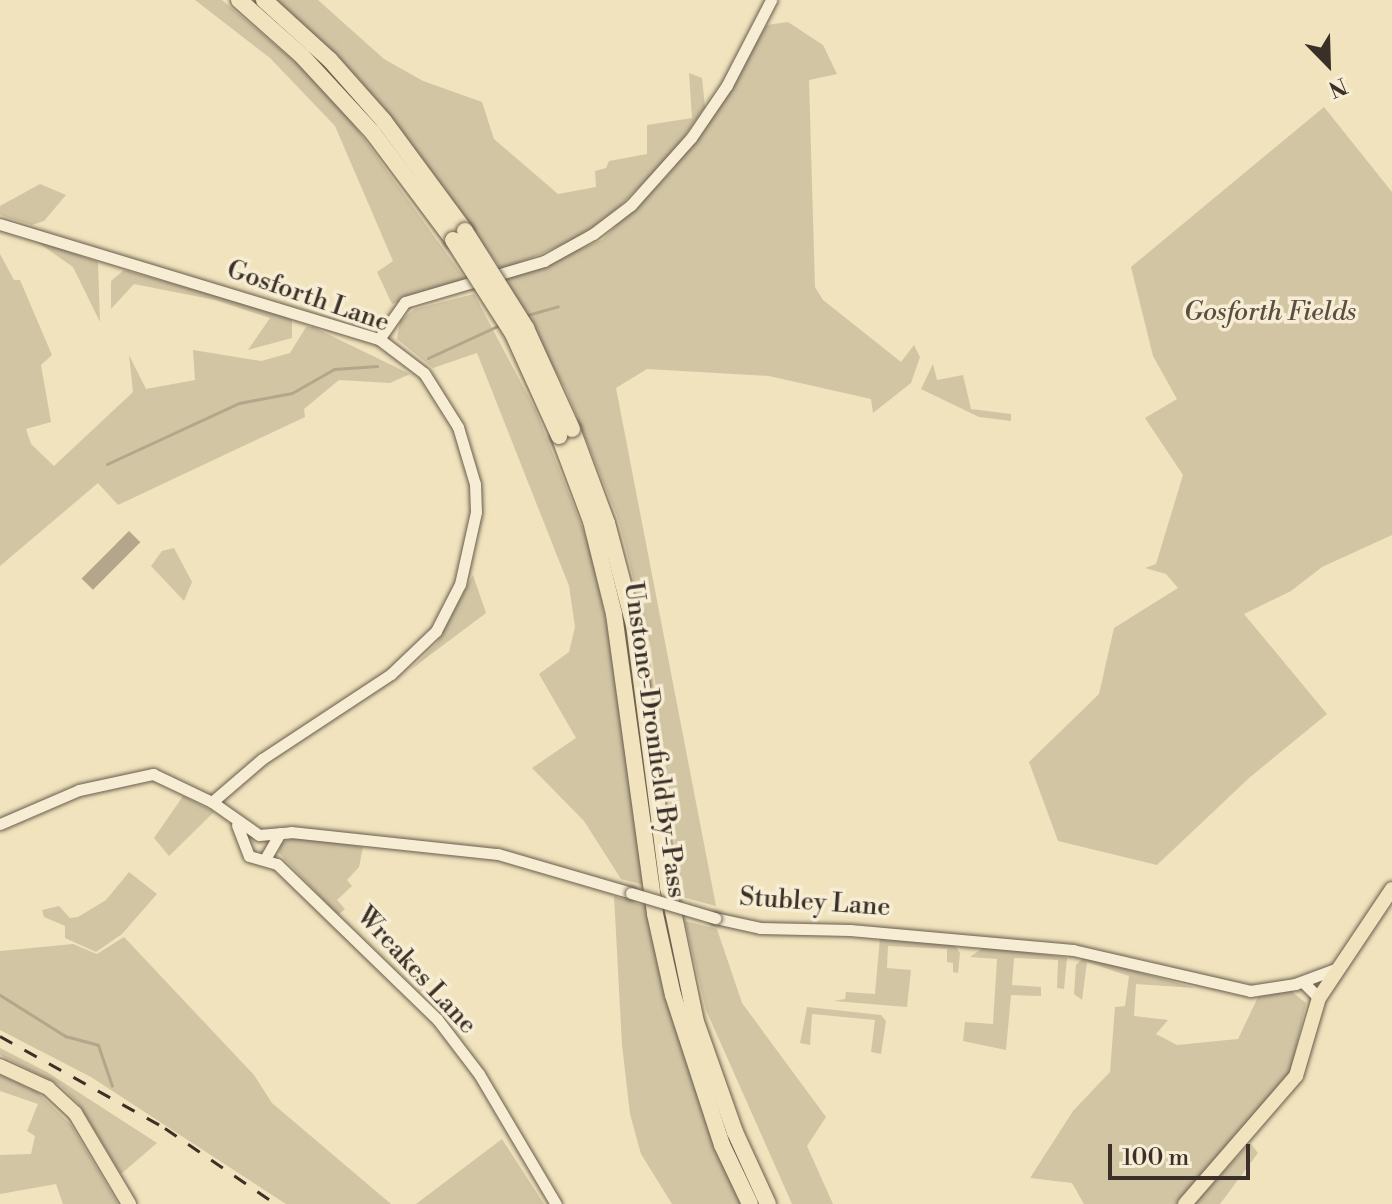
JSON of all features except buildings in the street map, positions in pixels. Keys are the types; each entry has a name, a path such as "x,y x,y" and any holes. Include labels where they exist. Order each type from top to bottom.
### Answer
{"highway":[{"name":"Unstone-Dronfield By-Pass","path":"239,0 302,56 373,133 459,236"},
{"name":"Unstone-Dronfield By-Pass","path":"264,0 330,60 384,121 459,236 526,328 566,432 607,523 634,625 668,887 696,1022 735,1132 768,1204"},
{"name":"Unstone-Dronfield By-Pass","path":"566,432 614,614 655,914 673,995 722,1145 750,1204"}],"main road":[{"path":"1185,1204 1296,1076 1319,998 1392,889"},
{"path":"0,1066 48,1088 75,1113 129,1204"}],"street":[{"path":"379,339 405,302 544,261 593,234 631,205 720,96 771,0"},
{"name":"Gosforth Lane","path":"0,224 379,339 424,373 465,446 476,512 460,584 444,619 417,653 259,761 212,802"},
{"name":"Wreakes Lane","path":"0,824 34,805 144,775 163,776 212,802 236,824 261,835 277,864 437,1019 479,1074 556,1204"},
{"name":"Wreakes Lane","path":"236,824 252,858 270,853"},
{"path":"270,853 280,833"},
{"name":"Stubley Lane","path":"261,835 280,833 498,854 715,918 760,928 850,930 1073,950 1250,991 1303,982 1338,968"},
{"path":"247,845 261,835"},
{"path":"1303,982 1319,998"}],"green space":[{"path":"195,0 222,0 307,72 349,118 467,282 392,304 377,272 393,261 335,126 270,58"},
{"path":"274,0 318,0 384,59 423,81 482,102 494,139 558,194 596,187 595,171 606,168 609,161 647,154 647,125 692,118 689,73 702,78 705,107 672,154 618,208 578,238 502,270 381,105"},
{"path":"788,22 823,45 837,74 809,80 815,287 823,300 901,362 914,345 920,357 911,383 873,413 871,399 769,376 647,369 616,388 716,906 682,897 651,648 619,521 567,392 504,279 602,240 668,175 709,122 767,25"},
{"name":"Gosforth Fields","path":"1324,107 1392,192 1392,535 1322,567 1291,591 1244,614 1327,714 1249,778 1157,865 1058,841 1029,762 1099,694 1114,628 1178,588 1166,574 1145,568 1156,564 1183,475 1145,418 1177,399 1153,356 1131,267"},
{"path":"40,184 66,195 44,221 32,225 0,215 0,206"},
{"path":"33,239 98,262 100,322 73,267"},
{"path":"0,254 14,280 20,280 52,355 41,365 51,422 26,429 31,444 54,466 133,392 129,355 146,389 195,380 193,350 261,361 290,353 306,327 313,327 410,374 390,383 339,380 304,409 305,417 118,505 98,483 0,566"},
{"path":"124,270 286,315 292,321 292,338 248,350 270,318 215,300 134,284 111,309 111,281"},
{"path":"474,294 536,411 588,542 606,620 644,885 621,879 584,821 532,768 576,738 539,674 569,652 575,627 569,586 477,353 433,368 397,339 400,321 415,309"},
{"path":"933,364 937,380 963,375 971,409 1011,414 1011,421 979,417 921,389"},
{"path":"174,548 192,582 184,601 151,566 162,551"},
{"path":"473,575 486,613 410,670 437,643"},
{"path":"183,796 214,812 169,856 154,838"},
{"path":"294,837 363,847 359,867 347,880 352,886 337,900 345,909 338,915 279,853 280,844"},
{"path":"129,872 157,894 122,934 96,952 65,938 65,926 44,917 42,910 59,906 70,918 78,917 106,900"},
{"path":"614,896 647,907 673,1023 742,1204 672,1204 641,1154 630,1114 622,1045"},
{"path":"685,921 717,929 742,1003 826,1117 807,1146 833,1204 792,1204 706,1010"},
{"path":"124,937 254,1075 272,1103 391,1204 286,1204 91,1077 0,1030 0,951 73,944 97,954"},
{"path":"880,937 954,944 960,953 958,973 953,972 953,963 947,962 947,949 888,946 887,968 911,970 907,1007 834,1001 845,999 846,992 875,994"},
{"path":"986,946 1067,958 1064,989 1057,988 1058,960 1014,958 1012,985 1041,987 1041,996 1011,995 1006,1050 963,1041 965,1022 993,1024 997,959 970,957"},
{"path":"1084,957 1195,988 1136,984 1134,1016 1168,1020 1156,1034 1177,1045 1238,1039 1258,997 1291,991 1306,1003 1291,1071 1182,1204 1084,1204 1072,1183 1030,1178 1073,1111 1110,1072 1115,1007 1125,1006 1129,976 1087,962 1082,1000 1074,994 1076,965"},
{"path":"807,1007 881,1015 886,1021 881,1054 871,1052 875,1020 812,1014 810,1045 800,1043"},
{"path":"0,1048 47,1072 157,1143 121,1174 78,1103 60,1085 0,1055"},
{"path":"0,1075 37,1092 71,1125 118,1204 63,1204 56,1184 0,1194 0,1155 31,1154 35,1136 27,1131 38,1104 0,1091"},
{"path":"502,1139 544,1204 416,1204"},
{"path":"1250,1143 1258,1153 1220,1204 1194,1204"}],"shaded area":[{"path":"129,531 140,542 93,590 82,578"}],"waterway":[{"path":"524,316 558,306"},
{"path":"428,358 502,324"},
{"path":"107,464 239,403 292,393 334,369 377,366"},
{"path":"0,995 65,1036 98,1045 112,1086"}],"railway":[{"path":"0,1036 165,1128 276,1204"}]}
